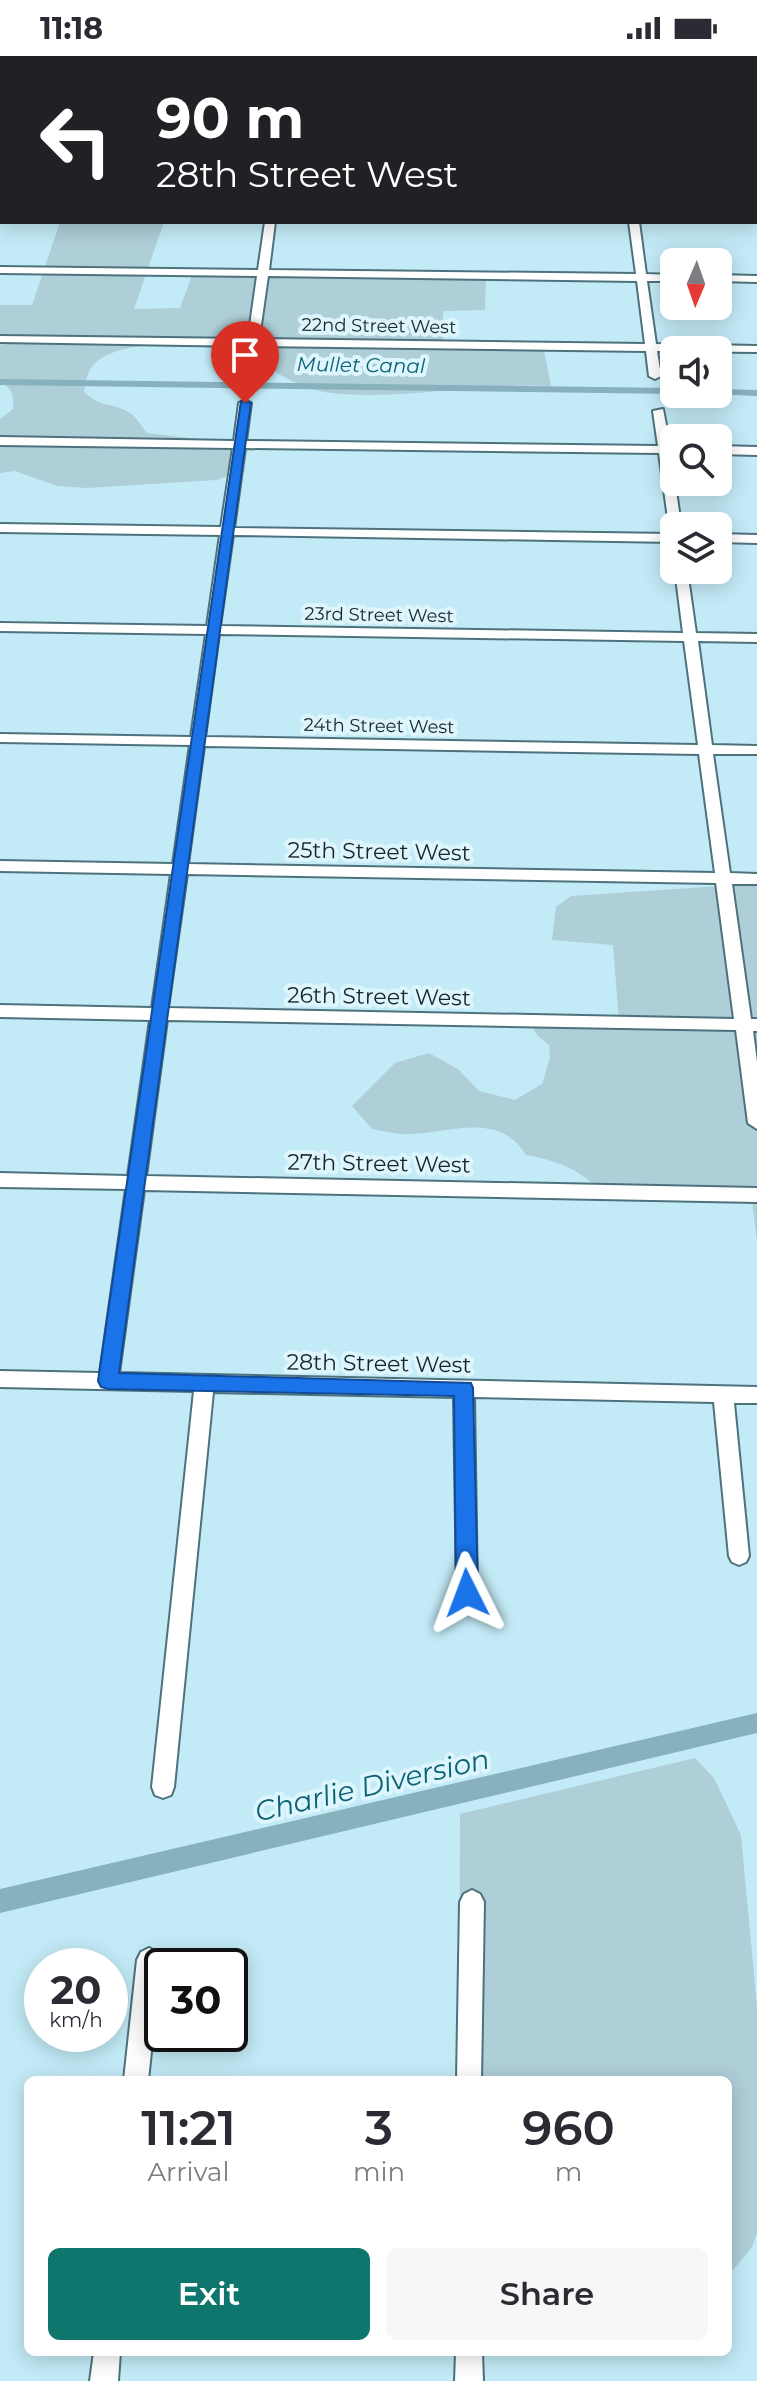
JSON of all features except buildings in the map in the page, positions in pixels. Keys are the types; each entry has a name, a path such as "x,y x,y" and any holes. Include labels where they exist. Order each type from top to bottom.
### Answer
{"street":[{"path":"249,372 270,224"},
{"path":"634,224 655,376"},
{"path":"0,270 660,278"},
{"path":"732,278 757,279"},
{"name":"22nd Street West","path":"0,339 757,349"},
{"path":"108,1381 245,403"},
{"path":"659,411 662,424"},
{"path":"0,441 660,450"},
{"path":"732,450 757,451"},
{"path":"0,528 660,538"},
{"path":"732,538 757,539"},
{"path":"683,584 724,879 750,1024 757,1123"},
{"name":"23rd Street West","path":"0,627 757,638"},
{"name":"24th Street West","path":"0,738 757,750"},
{"name":"25th Street West","path":"0,866 757,879"},
{"name":"26th Street West","path":"0,1011 750,1024"},
{"name":"27th Street West","path":"0,1180 757,1195"},
{"name":"28th Street West","path":"0,1379 757,1395"},
{"path":"163,1787 204,1383"},
{"path":"464,1388 467,1593"},
{"path":"723,1394 739,1556"},
{"path":"469,2076 472,1902"},
{"path":"136,2076 144,2006"},
{"path":"104,2381 107,2356"},
{"path":"469,2356 469,2381"}],"shaded area":[{"path":"59,224 163,224 134,309 180,308 192,275 486,277 485,310 443,311 443,348 544,351 551,386 523,385 386,395 331,393 302,386 221,345 159,344 130,348 116,351 94,364 84,392 97,401 130,413 147,433 216,441 240,453 245,471 216,480 87,488 57,486 15,471 0,473 0,419 13,409 13,396 8,387 0,382 0,345 6,341 0,340 0,305 32,305"},
{"path":"757,885 757,1241 751,1194 601,1191 566,1167 526,1155 515,1141 502,1133 473,1128 391,1133 372,1129 352,1106 395,1063 429,1053 458,1069 479,1091 515,1100 542,1084 550,1058 549,1045 529,1022 619,1022 613,945 552,940 556,907 571,896"},
{"path":"695,1758 714,1778 741,1835 757,2007 757,2233 752,2247 732,2271 732,2076 459,2076 460,1814"}],"waterway":[{"name":"Mullet Canal","path":"0,382 660,391"},
{"name":"Mullet Canal","path":"732,392 757,393"},
{"name":"Charlie Diversion","path":"0,1901 757,1723"}],"route":[{"path":"245,403 108,1381 464,1388 467,1593"}]}
